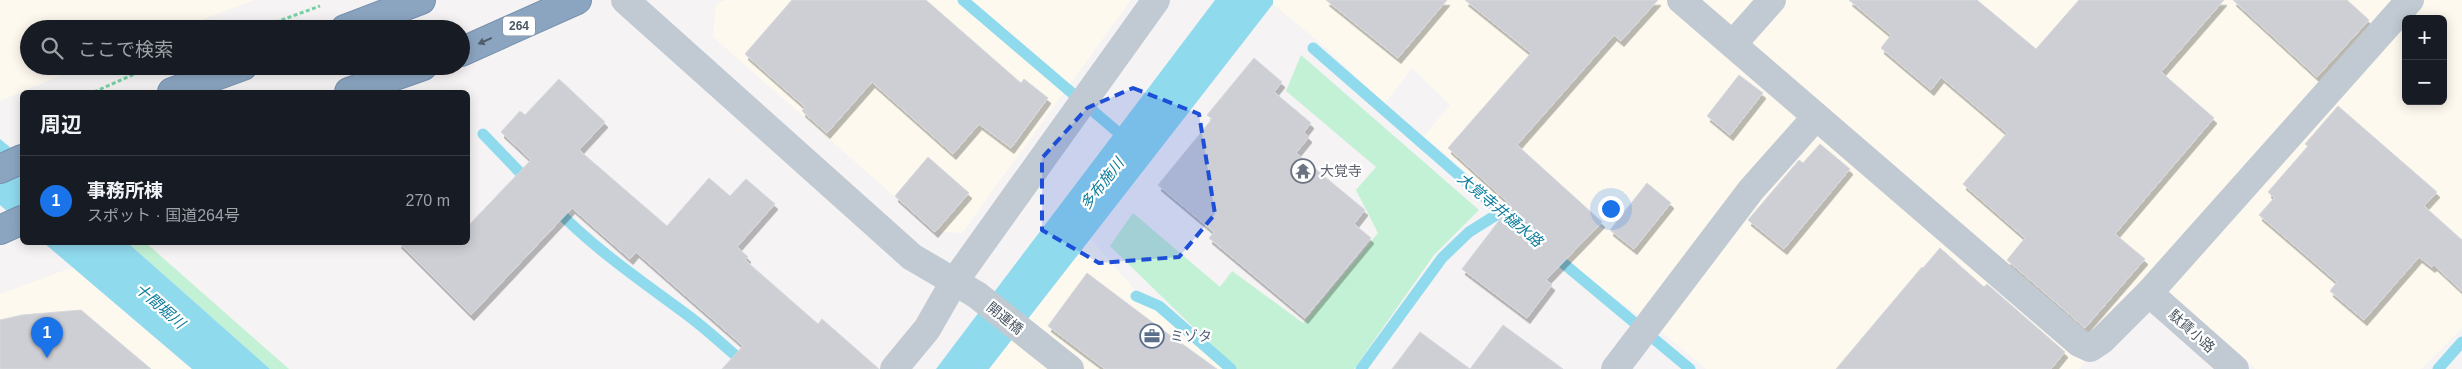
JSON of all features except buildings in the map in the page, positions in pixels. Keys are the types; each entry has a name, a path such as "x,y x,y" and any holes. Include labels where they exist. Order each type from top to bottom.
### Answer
{"highway":[{"path":"369,20 421,0"},
{"name":"264","path":"470,48 577,0"},
{"path":"177,90 218,75"},
{"path":"355,90 398,75"},
{"path":"0,169 20,160"}],"street":[{"name":"開運橋","path":"625,0 912,256 977,295 1070,369"},
{"path":"894,369 927,329 954,282 1156,0"},
{"path":"1681,0 1815,118 2079,343 2090,348 2150,293 2410,0"},
{"path":"1733,44 1772,0"},
{"path":"1615,369 1751,190 1815,118"},
{"name":"駄賃小路","path":"2150,293 2235,369"}],"path":[{"path":"281,20 326,3"},
{"path":"99,90 133,75"}],"highlighted area":[{"path":"1133,88 1199,114 1215,214 1179,257 1099,263 1042,230 1042,158 1087,108"}],"shaded area":[{"path":"0,0 254,0 202,20 20,20 20,75 62,75 26,90 20,90 20,93 0,101"},
{"path":"726,0 1131,0 962,233 934,231 713,37 716,4"},
{"path":"1273,0 2398,0 2079,369 1706,369 1657,328 1603,290 1424,136 1450,105 1412,68 1385,103 1319,42 1273,4"},
{"path":"2424,0 2462,0 2462,328 2421,369 2256,369 2166,291 2402,25 2402,105 2447,105 2447,15 2411,15"},
{"path":"1091,239 1145,302 1226,369 988,369"},
{"path":"73,267 192,369 0,369 0,294"}],"green space":[{"path":"1301,55 1479,210 1434,255 1354,369 1236,369 1110,246 1133,213 1220,287 1232,271 1303,323 1378,233 1356,190 1376,167 1286,91"},
{"path":"130,245 148,245 289,369 270,369"}],"water":[{"name":"多布施川","path":"1215,0 1273,0 1273,4 989,369 936,369"},
{"path":"0,139 20,155 20,222 0,205"},
{"name":"十間堀川","path":"46,245 130,245 270,369 192,369"}],"waterway":[{"path":"963,0 1127,140"},
{"name":"大覚寺井樋水路","path":"1313,48 1515,224"},
{"path":"483,134 530,183"},
{"path":"554,207 602,251 698,323 751,369"},
{"path":"1361,369 1442,258 1469,232 1501,212"},
{"name":"大覚寺井樋水路","path":"1551,253 1690,369"},
{"path":"1136,296 1159,306 1231,369"},
{"name":"大覚寺井樋水路","path":"2438,369 2462,342"}],"place":[{"name":"大覚寺","path":"1303,171"},
{"name":"ミゾタ","path":"1152,336"},
{"name":"事務所棟","path":"47,358"}]}
